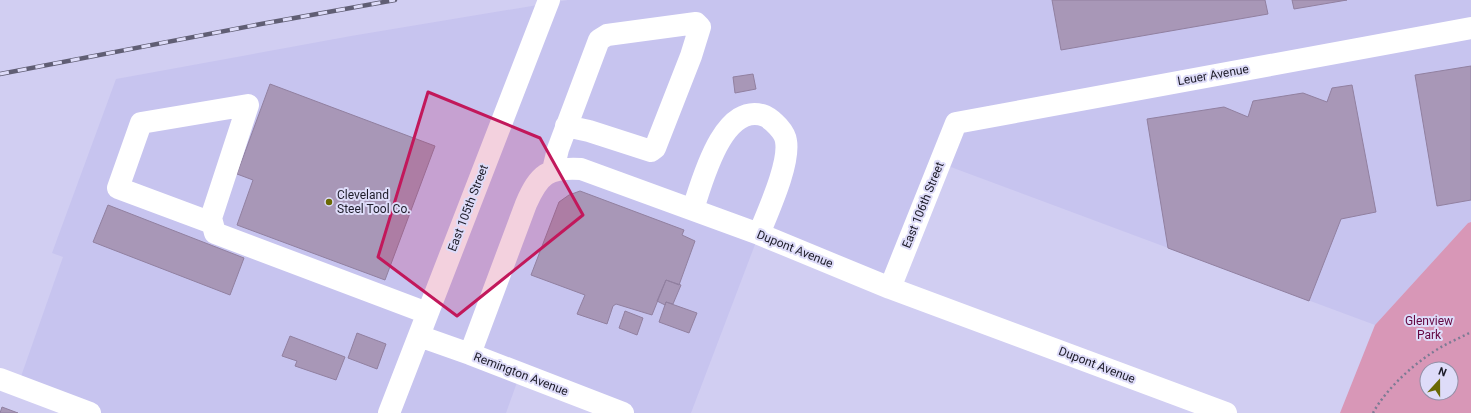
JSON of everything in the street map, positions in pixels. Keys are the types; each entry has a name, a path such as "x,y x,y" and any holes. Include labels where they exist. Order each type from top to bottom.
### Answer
{"street":[{"name":"East 105th Street","path":"389,413 548,2"},
{"path":"470,354 530,195 540,180 553,170 566,126 599,40 607,35 696,23 700,27 689,63 656,148 651,151 589,131 566,126"},
{"name":"Leuer Avenue","path":"956,123 1471,28"},
{"path":"212,223 118,188 141,123 248,105 211,218 215,233 427,313"},
{"path":"692,209 714,152 723,134 735,121 750,114 765,116 776,124 786,140 786,156 759,234"},
{"name":"East 106th Street","path":"890,288 956,123"},
{"name":"Dupont Avenue","path":"553,170 560,168 581,169 692,209 759,234 890,288 1226,413"},
{"name":"Remington Avenue","path":"419,336 623,413"},
{"path":"0,379 90,413"}],"path":[{"path":"1373,413 1380,401 1422,360 1443,346 1471,332"}],"highlighted area":[{"path":"428,92 540,138 583,215 457,316 378,257"}],"shaded area":[{"path":"568,0 1471,0 1471,222 1468,223 1375,325 940,163 890,288 759,234 691,413 623,413 520,374 506,413 90,413 18,385 63,257 52,253 116,79 351,36"}],"green space":[{"name":"Glenview Park","path":"1471,222 1471,413 1340,413 1375,325 1468,223"}],"building":[{"path":"1052,0 1265,0 1268,14 1061,50"},
{"path":"1292,0 1347,0 1294,9"},
{"path":"1471,66 1471,200 1437,206 1415,75"},
{"path":"753,74 756,89 735,93 733,77"},
{"name":"Cleveland Steel Tool Co.","path":"270,84 435,146 385,280 237,225 253,180 237,174"},
{"path":"1352,85 1376,212 1341,219 1309,301 1168,248 1147,119 1224,107 1248,117 1253,101 1303,93 1327,102 1332,88"},
{"path":"580,191 684,230 682,235 695,241 679,285 666,280 652,315 616,304 613,306 607,324 577,314 585,295 531,275 559,202 569,195"},
{"path":"108,205 244,258 230,295 93,242"},
{"path":"666,280 681,285 673,304 666,302 665,305 657,301"},
{"path":"666,302 697,313 689,333 659,322"},
{"path":"625,311 643,318 637,335 619,328"},
{"path":"357,333 386,344 377,369 348,358"},
{"path":"290,336 345,357 336,380 295,366 297,361 282,356"},
{"path":"2,407 18,413 0,413"}],"railway":[{"path":"0,74 395,0"}],"place":[{"name":"Cleveland Steel Tool Co.","path":"329,202"}]}
